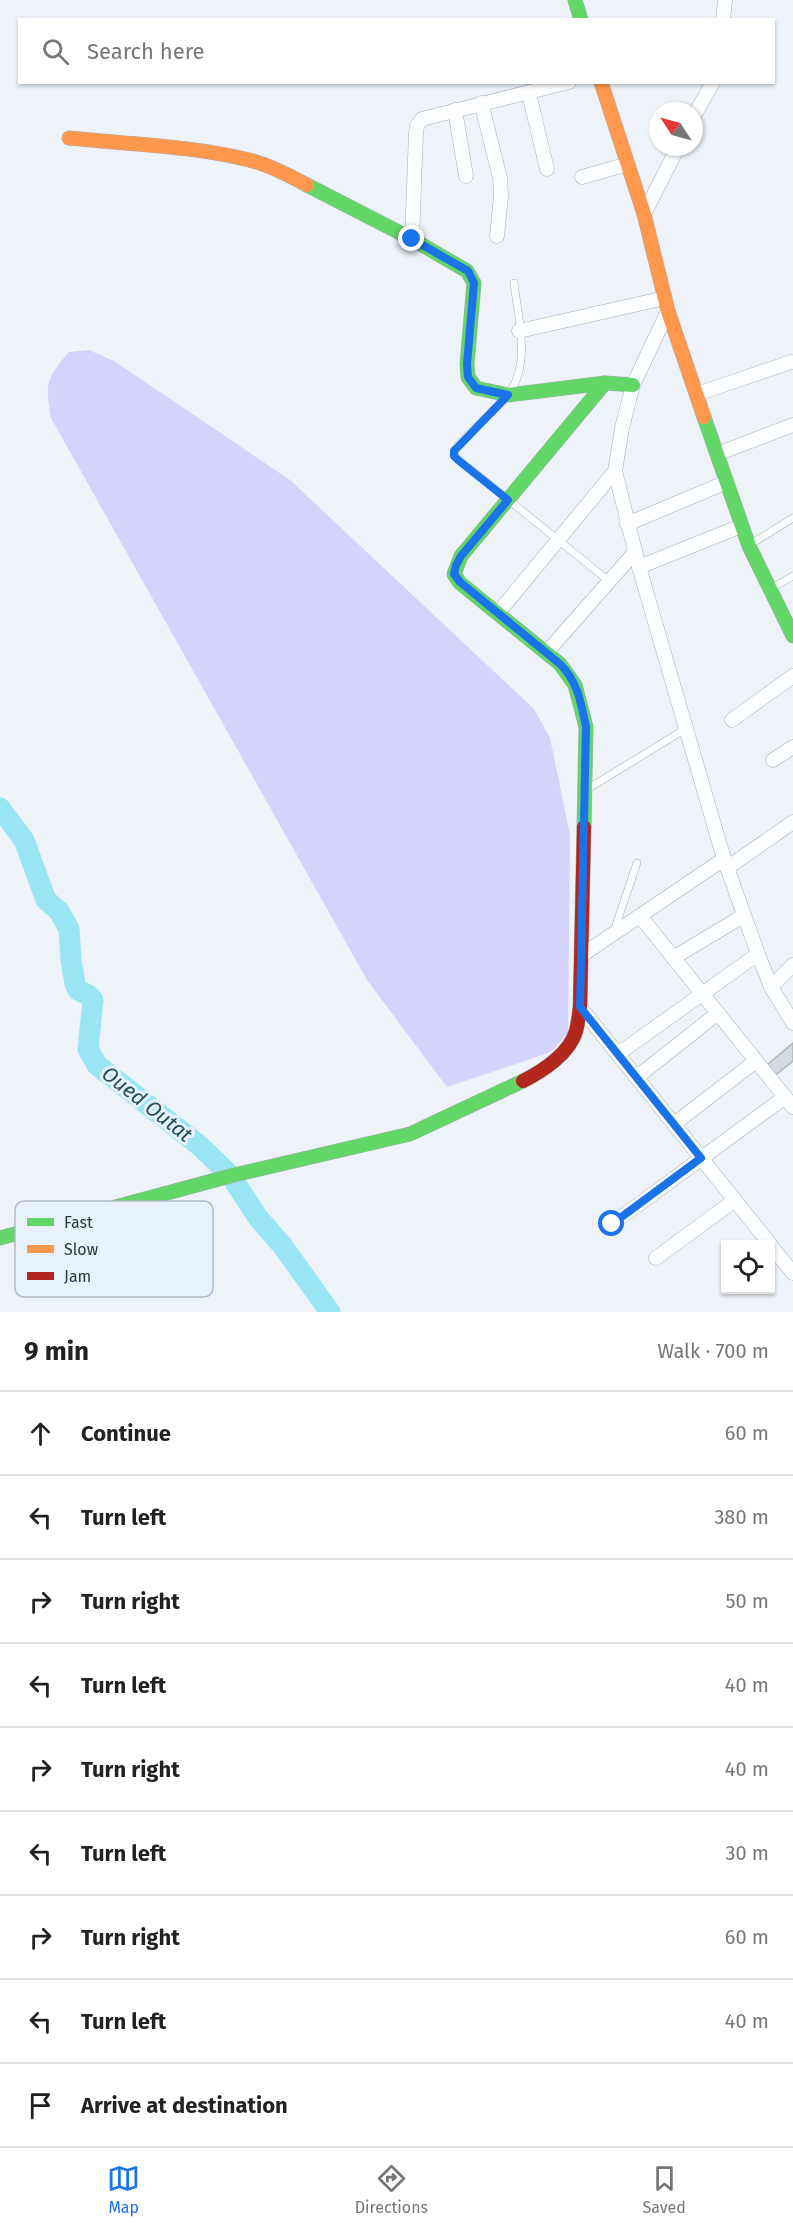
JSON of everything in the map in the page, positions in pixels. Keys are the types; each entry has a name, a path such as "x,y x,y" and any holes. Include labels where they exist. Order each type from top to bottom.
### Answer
{"street":[{"path":"575,0 580,18"},
{"path":"723,18 725,0"},
{"path":"412,239 417,126 422,119 562,84"},
{"path":"602,84 644,214 666,304 741,526 793,636"},
{"path":"701,102 711,84"},
{"path":"529,94 547,169"},
{"path":"481,104 500,177 501,196 497,236"},
{"path":"455,110 466,176"},
{"path":"69,138 216,153 254,161 280,171 412,239 468,271 474,283 467,364 468,377 476,388 508,395 606,383 633,385"},
{"path":"644,214 673,156"},
{"path":"582,177 628,165"},
{"path":"519,331 666,304"},
{"path":"666,304 633,385 622,428 615,471 639,567 726,864 743,916 771,987 793,1023"},
{"path":"697,394 791,362"},
{"path":"136,1201 234,1175 410,1134 533,1076 563,1053 570,1044 576,1032 580,1007 582,955 586,727 578,688 570,674 547,652 460,582 454,574 461,556 606,383"},
{"path":"717,454 793,425"},
{"path":"498,613 615,471"},
{"path":"627,524 727,482"},
{"path":"639,567 741,526"},
{"path":"547,652 635,552"},
{"path":"732,720 793,676"},
{"path":"773,760 793,747"},
{"path":"582,955 640,916 793,822"},
{"path":"612,1224 701,1158 789,1102 640,916"},
{"path":"673,958 743,916"},
{"path":"618,1054 758,954"},
{"path":"771,987 793,964"},
{"path":"580,1007 766,1240"},
{"path":"637,1077 718,1013"},
{"path":"674,1124 756,1061"},
{"path":"656,1258 735,1200"},
{"path":"0,1238 15,1234"},
{"path":"775,1251 793,1273"}],"lane":[{"path":"514,284 521,360 518,375 508,395 458,445 454,456 609,581"},
{"path":"749,546 793,518"},
{"path":"770,590 793,576"},
{"path":"584,791 687,728"},
{"path":"614,934 637,863"}],"shaded area":[{"path":"89,350 114,361 290,480 534,709 550,738 570,835 568,1033 551,1052 447,1087 367,980 51,418 48,389 52,376 69,352"}],"building":[{"path":"793,1043 793,1061 773,1077 767,1065"}],"waterway":[{"name":"Oued Outat","path":"0,808 24,840 46,900 59,911 69,929 75,984 78,990 93,1000 88,1049 97,1065 200,1146 230,1175 259,1219 282,1245 330,1312"}],"traffic: fast":[{"path":"575,0 580,18"},
{"path":"307,185 412,239 467,271 474,283 467,364 468,377 476,388 508,395 605,383 633,385"},
{"path":"584,827 586,727 575,685 560,664 460,583 454,574 461,556 605,383"},
{"path":"704,417 749,546 793,636"},
{"path":"137,1201 234,1175 410,1134 523,1081"},
{"path":"0,1238 15,1234"}],"traffic: slow":[{"path":"602,84 644,214 668,311 704,417"},
{"path":"69,138 185,149 231,156 267,166 307,185"}],"traffic: jam":[{"path":"523,1081 547,1067 562,1054 573,1039 577,1028 580,1007 584,827"}],"route":[{"path":"412,239 468,271 472,277 474,283 467,364 468,377 476,388 508,395 454,451 454,456 458,460 508,500 461,556 454,574 460,582 547,652 570,674 578,688 582,705 586,727 580,1007 701,1158 612,1224"}]}
